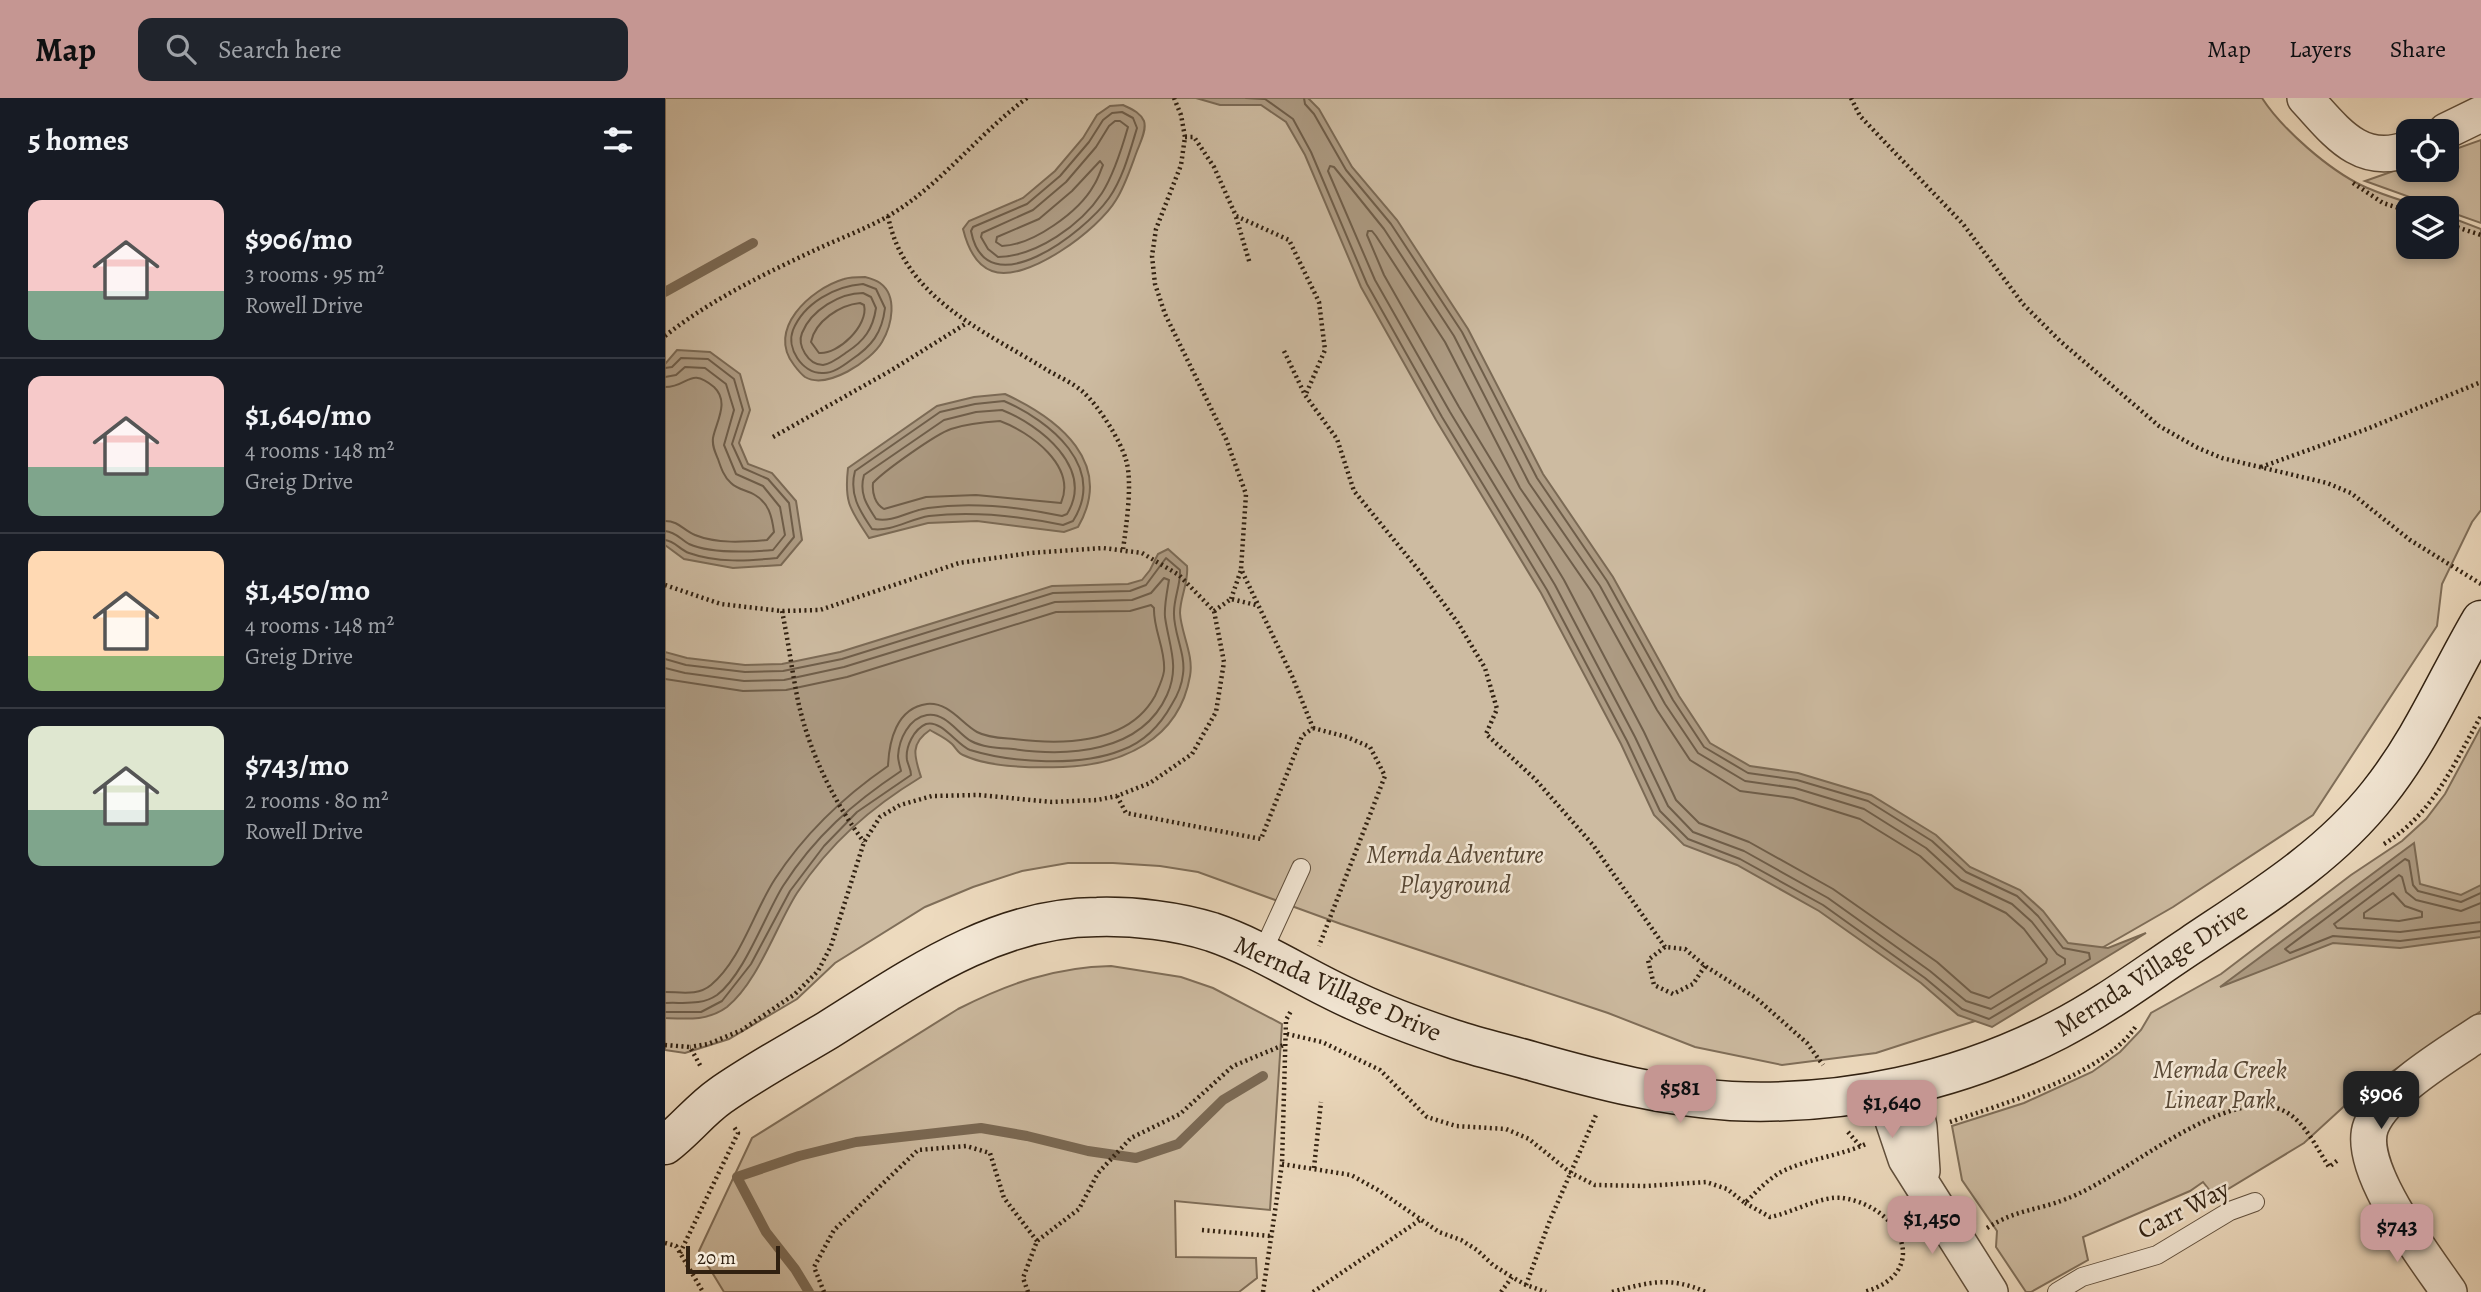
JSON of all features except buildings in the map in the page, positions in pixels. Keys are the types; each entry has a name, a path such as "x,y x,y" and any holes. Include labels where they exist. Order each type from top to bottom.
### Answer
{"street":[{"path":"2305,98 2350,144 2373,153 2396,154"},
{"path":"2459,125 2481,114"},
{"name":"Mernda Village Drive","path":"666,1138 718,1097 936,964 987,939 1039,923 1095,916 1152,920 1210,932 1262,953 1352,1000 1406,1023 1458,1041 1605,1080 1676,1094 1731,1101 1846,1098 1897,1088 2008,1053 2111,1001 2319,855 2377,796 2411,751 2481,620"},
{"path":"2392,1206 2365,1179 2351,1151 2354,1121 2363,1106 2381,1092 2424,1070 2481,1032"},
{"path":"2424,1070 2381,1110 2371,1125 2369,1155 2392,1206 2449,1292"},
{"path":"1897,1088 1907,1129 1906,1159 1989,1292"}],"lane":[{"path":"1262,953 1301,867"},
{"name":"Carr Way","path":"2057,1292 2082,1277 2157,1255 2230,1211 2255,1202"}],"path":[{"path":"665,335 722,299 802,256 888,216 927,191 986,132 1027,98"},
{"path":"1174,98 1181,115 1185,137 1181,165 1156,229 1152,256 1155,284 1165,314 1226,439 1246,494 1241,569 1231,599 1214,611"},
{"path":"1851,98 1860,116 1963,224 2023,304 2060,341 2159,426 2222,458 2327,483 2351,493 2410,540 2481,584"},
{"path":"1185,137 1194,136 1214,167 1236,216 1250,264"},
{"path":"888,216 893,239 925,289 967,323 1084,393 1108,425 1127,460 1129,507 1123,550"},
{"path":"1236,216 1289,240 1319,302 1325,350 1305,395"},
{"path":"2459,227 2481,235"},
{"path":"773,437 890,371 967,323"},
{"path":"1284,351 1305,395 1337,439 1355,491 1421,573 1458,624 1485,668 1497,709 1486,734 1535,779 1593,845 1665,947"},
{"path":"2260,467 2378,425 2481,382"},
{"path":"665,585 721,604 782,611 820,610 959,563 1030,553 1103,548 1123,550 1142,553 1179,575 1204,598 1214,611 1224,662 1216,712 1192,754 1150,783 1117,796 1097,800 1052,802 979,794 932,796 900,805 880,817 864,842 831,946 818,971 795,994 742,1030 708,1044 690,1047 665,1045"},
{"path":"1241,569 1292,676 1313,728"},
{"path":"1231,599 1257,606"},
{"path":"782,611 798,701 812,748 839,803 864,842"},
{"path":"2380,846 2413,823 2435,797 2481,716"},
{"path":"1117,796 1126,813 1261,839 1302,736 1313,728"},
{"path":"1263,1292 1282,1164 1286,1020 1307,977 1354,850 1385,776 1370,747 1347,737 1313,728"},
{"path":"1705,965 1693,984 1672,993 1654,985 1648,960 1665,947 1685,949 1756,998 1807,1043 1823,1065 1822,1098 1827,1125 1852,1134 1861,1147"},
{"path":"1745,1203 1764,1183 1782,1172 1907,1129 1960,1118 2067,1078 2104,1058 2131,1034 2143,1016"},
{"path":"1287,1034 1322,1042 1380,1070 1427,1117 1456,1126 1506,1129 1529,1139 1571,1173 1595,1185 1646,1186 1706,1182 1727,1189 1770,1217 1789,1213 1818,1201 1840,1198 1858,1201 1881,1212 1902,1238 1903,1258 1897,1271 1887,1280 1864,1292"},
{"path":"1028,1292 1023,1278 1037,1241 1079,1209 1098,1173 1132,1138 1179,1114 1233,1066 1286,1044"},
{"path":"680,1253 738,1133 690,1047"},
{"path":"1526,1285 1599,1108 1605,1080"},
{"path":"1314,1168 1321,1102"},
{"path":"1959,1245 2006,1216 2066,1200 2148,1152 2235,1108 2255,1105 2275,1107 2290,1113 2301,1123 2329,1167 2351,1151"},
{"path":"824,1292 814,1267 834,1230 918,1150 966,1146 990,1153 1005,1198 1037,1241"},
{"path":"1282,1164 1351,1175 1439,1232 1469,1245 1512,1277 1546,1292"},
{"path":"1313,1292 1420,1220"},
{"path":"1202,1230 1271,1236"},
{"path":"665,1243 676,1246 703,1292"},
{"path":"1501,1292 1512,1277"},
{"path":"1612,1292 1636,1285 1676,1281 1706,1292"}],"green space":[{"name":"Mernda Adventure Playground","path":"665,98 2262,98 2281,123 2321,159 2350,179 2396,199 2396,259 2459,259 2459,221 2481,229 2481,510 2472,522 2442,584 2437,626 2313,815 2173,907 1975,1021 1876,1053 1782,1065 1695,1047 1608,1013 1341,924 1198,872 1160,866 1068,863 1022,871 925,907 835,963 797,999 729,1039 685,1053 665,1050"},
{"path":"2481,140 2481,223 2459,215 2459,196 2407,196 2365,181 2396,170 2396,182 2459,182 2459,148"},
{"name":"Mernda Creek Linear Park","path":"2481,727 2481,1011 2352,1099 2304,1143 2215,1197 2203,1182 2190,1191 2083,1237 2088,1260 2031,1292 2026,1292 1996,1247 1997,1231 1962,1180 1952,1126 2024,1103 2092,1072 2120,1052 2141,1030 2151,1013 2221,974 2351,875 2402,841 2426,819 2445,794"},
{"path":"1111,966 1181,977 1213,988 1282,1024 1270,1210 1175,1201 1176,1257 1256,1258 1257,1278 1239,1292 724,1292 699,1251 752,1138 976,1000 1051,973"}],"water":[{"path":"1196,98 1308,98 1319,109 1352,167 1397,220 1468,329 1543,474 1613,577 1679,696 1710,743 1750,766 1798,773 1871,795 1936,835 1970,867 2020,890 2043,911 2068,943 2108,948 2146,933 1992,1027 1958,1015 1921,983 1819,911 1737,865 1684,845 1654,815 1621,744 1541,593 1436,420 1361,287 1305,155 1286,122 1261,105 1220,105"},
{"path":"1123,105 1140,115 1145,128 1125,183 1107,212 1078,239 1042,262 1006,273 992,271 981,264 969,248 963,229 969,221 1023,198 1055,171 1083,138 1097,115 1110,106"},
{"path":"865,277 880,283 889,295 891,319 882,342 859,365 836,377 814,380 805,377 787,352 785,338 796,313 806,301 831,284 846,278"},
{"path":"677,350 710,352 740,374 750,410 739,443 748,464 772,473 796,501 802,540 781,565 733,568 684,559 665,545 665,364"},
{"path":"1005,394 1044,416 1076,446 1085,463 1090,483 1088,504 1078,527 1064,532 977,521 928,523 869,538 850,505 847,490 848,468 937,406 974,397"},
{"path":"1168,549 1187,566 1180,613 1191,668 1184,698 1174,717 1161,732 1145,745 1106,761 1063,767 1039,767 999,765 974,759 961,754 950,742 930,730 916,746 921,777 868,814 823,858 797,893 757,969 738,996 727,1007 712,1015 665,1018 665,652 687,658 745,665 782,664 840,652 1052,586 1128,584 1142,580 1158,554"},
{"path":"2414,843 2420,884 2461,895 2481,885 2481,937 2400,948 2333,943 2220,987"}],"waterway":[{"path":"665,292 753,243"},
{"path":"809,1292 766,1232 737,1177 799,1156 856,1142 981,1128 1088,1151 1136,1158 1178,1144 1223,1100 1263,1076"}]}
